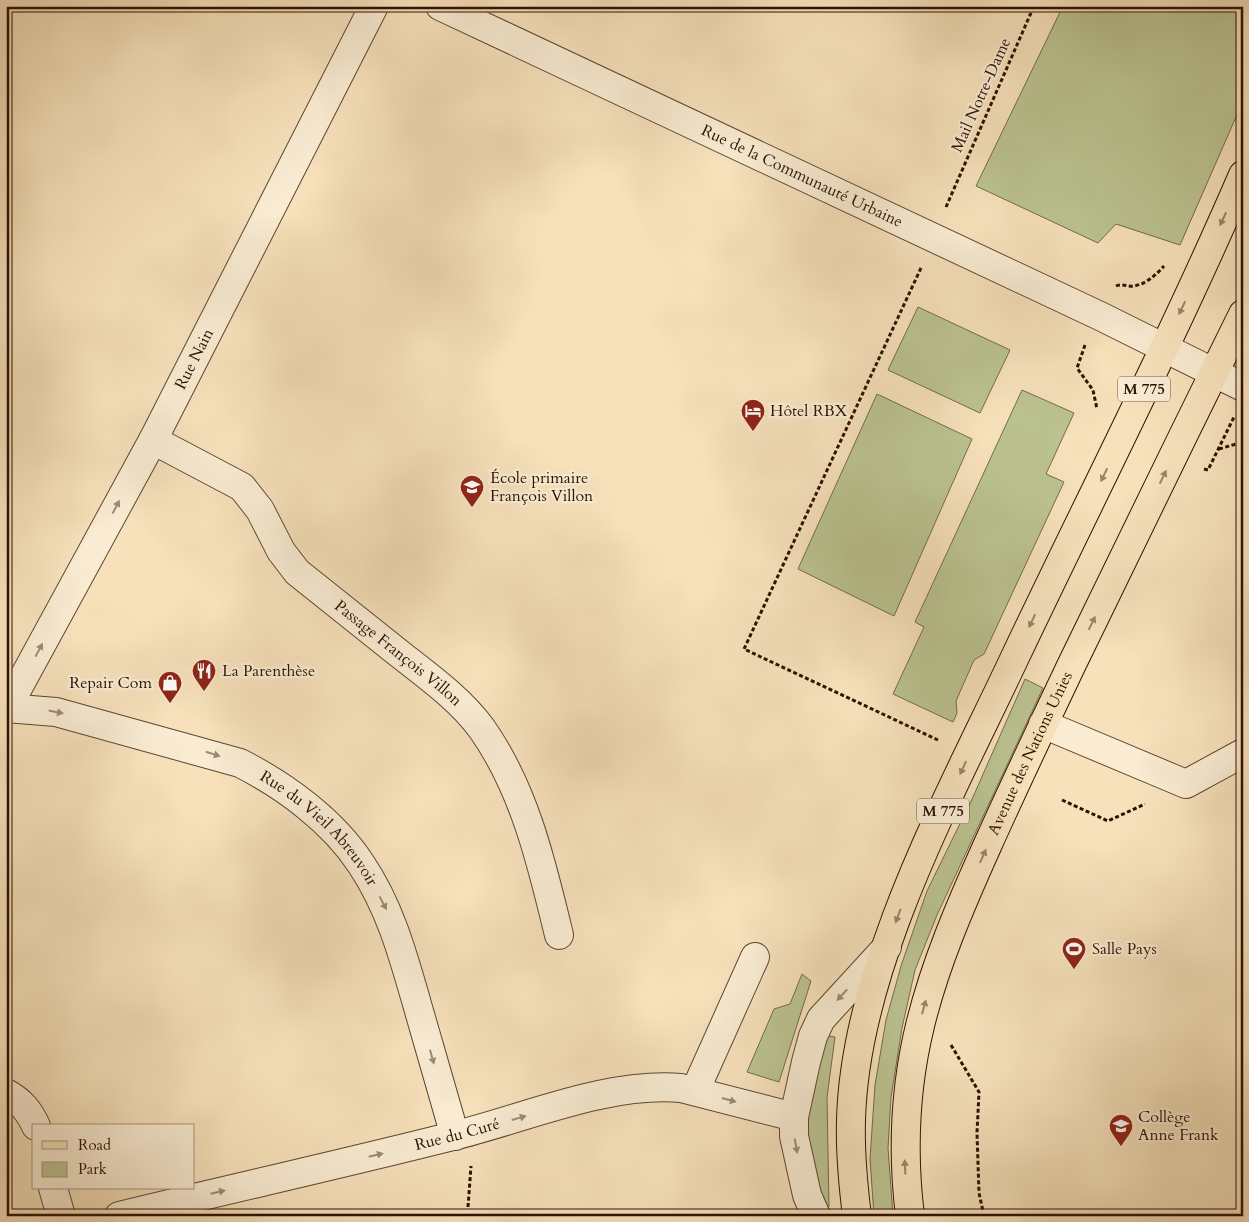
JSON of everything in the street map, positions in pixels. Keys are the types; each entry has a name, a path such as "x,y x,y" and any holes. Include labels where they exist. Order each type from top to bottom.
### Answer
{"main road":[{"name":"M 775","path":"857,1216 852,1166 851,1118 856,1074 872,990 887,946 923,855 1037,610 1126,431 1243,175"},
{"name":"Avenue des Nations Unies","path":"910,1216 905,1165 905,1113 910,1069 919,1024 931,980 948,934 1043,724 1243,314"}],"street":[{"name":"Rue Nain","path":"7,708 153,440 374,6"},
{"name":"Rue de la Communauté Urbaine","path":"440,6 935,238 1243,387"},
{"name":"Passage François Villon","path":"153,440 242,486 255,503 281,551 296,572 426,674 481,728 497,752 524,812 537,848 559,935"},
{"name":"Rue du Vieil Abreuvoir","path":"7,708 56,712 240,763 262,774 318,816 341,838 361,863 389,913 464,1133"},
{"path":"1043,724 1186,784 1243,752"},
{"path":"816,1216 807,1195 794,1136 794,1117 806,1062 821,1019 887,946"},
{"path":"695,1091 755,958"},
{"name":"Rue du Curé","path":"119,1216 464,1133 620,1091 662,1087 695,1091 794,1117"},
{"path":"6,1092 22,1103 30,1113 35,1124"},
{"path":"54,1190 61,1216"}],"path":[{"name":"Mail Notre-Dame","path":"950,194 1034,6"},
{"path":"935,238 744,649 927,733 941,742"},
{"path":"1116,285 1133,286 1148,281 1166,263"},
{"path":"1085,345 1077,368 1093,390 1098,412"},
{"path":"1218,449 1243,442"},
{"path":"1062,800 1108,821 1186,784"},
{"path":"947,1038 979,1092 977,1133 980,1193 984,1216"},
{"path":"464,1133 468,1208"}],"green space":[{"path":"1063,6 1243,6 1243,101 1180,245 1116,224 1098,243 976,186"},
{"path":"918,307 1010,350 980,413 888,370"},
{"path":"1022,390 1074,413 1046,474 1064,482 984,654 974,660 956,701 957,713 953,722 893,694 924,627 915,622"},
{"path":"877,394 972,439 894,616 798,569"},
{"path":"1025,679 1043,688 937,915 915,970 902,1028 891,1097 888,1148 893,1216 874,1216 870,1159 875,1085 886,1020 901,966 927,891 973,797"},
{"path":"802,974 811,981 779,1082 747,1072 774,1009 790,1004"},
{"path":"822,1035 835,1037 827,1097 829,1207 822,1207 805,1141 808,1095"}],"place":[{"name":"Hôtel RBX","path":"753,432"},
{"name":"École primaire François Villon","path":"472,508"},
{"name":"La Parenthèse","path":"204,692"},
{"name":"Repair Com","path":"170,704"},
{"name":"Salle Pays","path":"1074,970"},
{"name":"Collège Anne Frank","path":"1121,1147"}]}
